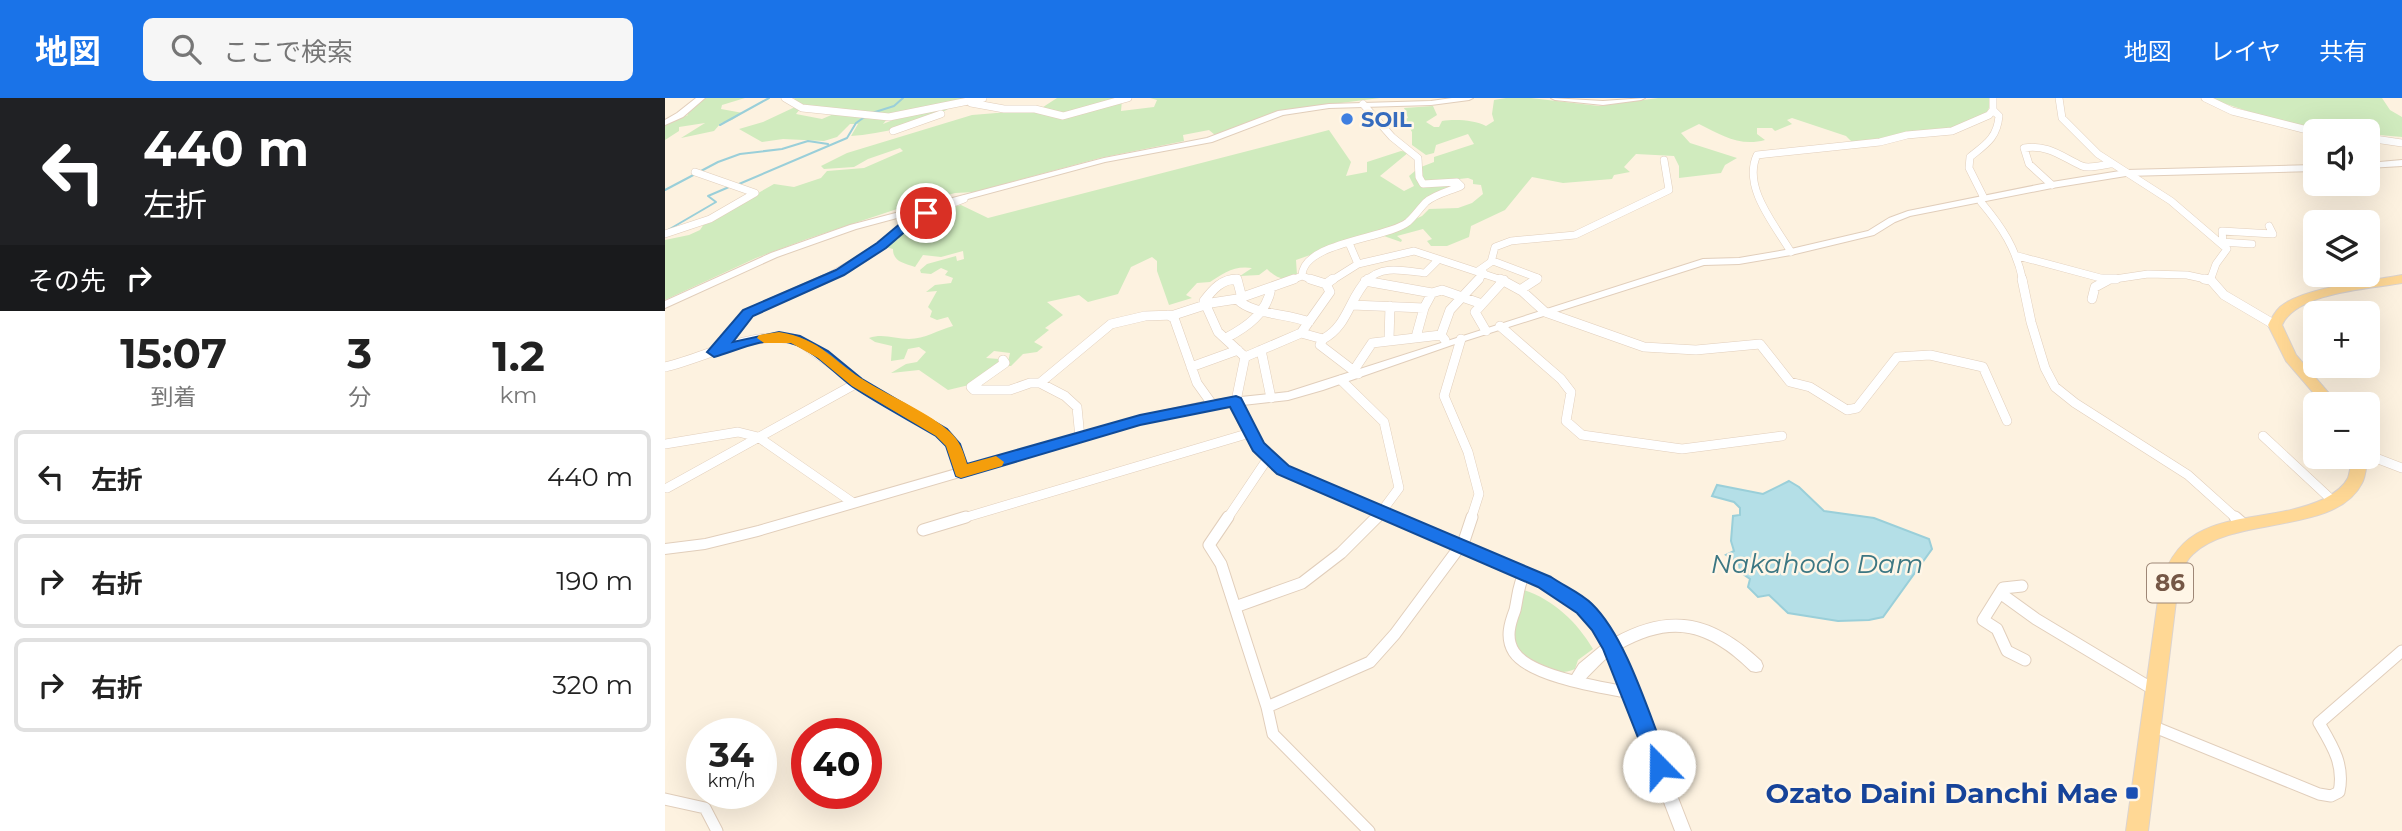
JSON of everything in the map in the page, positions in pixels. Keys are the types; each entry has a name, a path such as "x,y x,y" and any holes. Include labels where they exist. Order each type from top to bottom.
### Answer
{"main road":[{"path":"2320,392 2281,343 2275,324 2281,313 2297,302 2402,279"},
{"path":"2334,502 2348,493 2360,469"},
{"name":"86","path":"2137,831 2168,593 2176,563 2187,549 2204,537 2243,524 2317,509 2334,502"}],"street":[{"path":"665,122 680,115 701,98"},
{"path":"785,98 802,108 902,116 983,98"},
{"path":"967,100 1004,109 1035,109 1063,116 1128,98"},
{"path":"665,304 753,263 824,237 1111,158 1209,140 1290,111 1469,98"},
{"path":"1555,98 1603,103 1641,98"},
{"path":"1993,98 1993,110 1999,116 1998,134 1968,162 1983,205 2002,227 2018,256 2031,321 2045,368 2055,387 2075,403 2188,475 2243,524"},
{"path":"2059,98 2063,118 2068,125 2110,164 2171,201 2222,242 2227,249 2216,264 2210,280"},
{"path":"2205,98 2232,111 2303,129"},
{"path":"1302,276 1302,268 1307,261 1326,250 1407,223 1428,200 1461,187 1457,182 1423,184 1419,177 1418,158 1392,137 1363,104"},
{"path":"893,131 946,113 956,105"},
{"path":"1791,252 1759,199 1752,166 1757,155 1880,142 1907,135 1952,131 1983,120 1993,110"},
{"path":"2380,140 2402,143"},
{"path":"2052,185 2028,163 2024,148 2038,147 2069,157 2084,167 2110,164"},
{"path":"1444,339 1450,310 1493,261 1495,247 1511,241 1575,235 1669,190 1664,160"},
{"path":"2380,165 2402,163"},
{"path":"1356,372 1372,344 1389,339 1461,339 1703,262 1739,261 1791,252 1871,233 1907,214 2126,173 2303,168"},
{"path":"665,234 710,219 755,193 696,173"},
{"path":"714,352 731,336 748,313 840,272 882,246 912,219 964,199"},
{"path":"2240,223 2248,231"},
{"path":"2222,242 2222,231 2273,234 2269,226"},
{"path":"2222,242 2252,244"},
{"path":"1349,243 1358,264"},
{"path":"1326,284 1342,271 1358,264 1414,251 1504,280 1520,289 1545,312 1644,347 1696,350 1760,344 1790,382 1810,387 1847,410 1857,408 1897,357 1916,353 1946,357 1983,368 2007,421"},
{"path":"2018,256 2108,280"},
{"path":"1356,372 1320,345 1323,339 1336,331 1352,306 1356,291 1374,274 1389,269 1425,273 1438,260"},
{"path":"1493,261 1538,278 1520,289"},
{"path":"2092,299 2095,288 2108,280 2148,274 2187,275 2210,280 2224,295 2275,324"},
{"path":"1040,383 1111,324 1145,316 1168,315 1240,298 1302,276 1326,284 1330,292 1301,333 1261,350 1191,367"},
{"path":"1242,354 1218,332 1204,301 1220,283 1232,278 1237,279 1243,307 1260,312 1289,314 1309,322"},
{"path":"1486,331 1475,312 1504,280"},
{"path":"1365,281 1432,293 1442,290 1482,304"},
{"path":"1226,338 1243,329 1260,312 1271,288"},
{"path":"1389,339 1387,305 1393,288"},
{"path":"1416,337 1424,307 1432,293"},
{"path":"1352,306 1424,307"},
{"path":"1168,315 1174,318 1197,383 1212,404"},
{"path":"1500,327 1561,379 1571,392 1566,421 1582,435 1682,449 1782,436"},
{"path":"1301,333 1323,339"},
{"path":"665,367 755,340 779,337 795,339 823,355 857,383 942,432 953,444 961,472"},
{"path":"665,549 705,544 1080,438 1212,404 1301,393 1444,339"},
{"path":"1267,707 1370,662 1395,634 1460,547 1479,494 1468,452 1444,396 1461,339"},
{"path":"1261,350 1271,398"},
{"path":"1242,354 1236,401 1250,433 1268,458 1299,479 1525,573 1565,593 1584,608 1598,624 1611,646 1683,831"},
{"path":"1003,360 1005,363 1001,367 971,387 974,390 1010,390 1030,383 1040,383 1065,396 1077,407 1080,438"},
{"path":"1235,607 1299,584 1318,573 1381,512 1399,488 1384,422 1341,380"},
{"path":"667,488 857,383"},
{"path":"665,444 738,432 758,438 852,502"},
{"path":"923,530 1250,433"},
{"path":"2263,436 2334,502"},
{"path":"1268,458 1209,545 1221,564 1267,707 1273,734 1369,831"},
{"path":"2380,460 2402,468"},
{"path":"1525,573 1520,579 1519,598 1507,631 1508,641 1518,658 1539,672 1620,691 1629,689"},
{"path":"2022,586 2007,587 2000,593 1983,620 1997,629 2007,651 2025,660"},
{"path":"2000,593 2036,619 2156,691"},
{"path":"1577,680 1590,660 1611,646 1666,625 1685,624 1714,634 1742,652 1756,666"},
{"path":"2152,726 2319,794 2331,796 2339,792 2342,772 2338,757 2319,723 2402,650"},
{"path":"665,799 705,808 716,831"}],"green space":[{"path":"703,98 745,98 722,105 721,109 743,113 721,123 714,131 681,138 705,123 679,127 679,131 665,140 665,124 688,115 686,113"},
{"path":"966,98 890,116 806,107 792,100"},
{"path":"1057,98 1123,98 1063,115 1040,109"},
{"path":"1150,98 1380,98 1278,111 1215,135 1209,130 1183,135 1184,141 1100,158 975,192 955,193 897,209 756,258 665,300 665,240 700,230 704,224 774,184 794,187 821,178 827,171 864,168 903,151 900,148 854,167 824,169 821,166 847,153 972,115 1033,110 1051,116 1122,100 1121,111 1154,107 1157,100"},
{"path":"1531,98 1599,106 1658,98 1990,98 1986,113 1972,123 1939,131 1864,141 1852,142 1846,136 1792,118 1787,120 1792,124 1775,131 1772,128 1757,128 1757,134 1765,140 1756,142 1731,139 1699,124 1681,133 1690,143 1737,158 1725,165 1721,173 1679,178 1679,166 1674,156 1636,154 1624,167 1630,172 1614,175 1612,179 1563,183 1532,177 1505,210 1471,226 1469,237 1447,246 1431,246 1427,241 1432,239 1423,229 1397,236 1401,242 1381,235 1422,216 1429,209 1458,208 1472,203 1483,194 1481,185 1473,184 1473,180 1468,178 1424,183 1421,167 1434,162 1434,157 1474,144 1468,134 1436,145 1434,153 1426,155 1412,145 1412,132 1404,119 1408,118 1404,108 1433,106 1437,115 1426,122 1434,127 1439,127 1442,121 1453,120 1471,121 1486,126 1494,121 1494,100"},
{"path":"2208,98 2382,98 2390,110 2402,117 2402,137 2380,135 2380,119 2303,119 2302,129"},
{"path":"795,107 800,109 796,114 822,119 836,113 888,118 883,124 900,117 951,107 916,123 875,133 851,136 858,124 850,124 837,137 824,141 783,139 762,142 739,129 763,122"},
{"path":"1329,130 1351,162 1346,176 1367,172 1367,162 1401,151 1409,152 1380,176 1404,191 1414,186 1409,176 1415,171 1419,183 1423,186 1457,186 1423,200 1406,221 1296,260 1297,275 1288,278 1277,277 1267,269 1259,275 1240,276 1252,268 1234,269 1210,282 1197,283 1186,295 1192,298 1169,305 1157,271 1157,261 1152,257 1131,267 1118,294 1088,302 1079,295 1047,302 1063,315 1045,328 1049,330 1034,342 1043,347 1037,352 1023,354 1011,366 1007,366 1010,353 994,351 986,358 999,359 1001,363 969,385 948,390 919,370 891,373 906,364 917,362 926,352 919,347 908,349 904,359 891,361 892,346 869,338 879,336 915,339 953,326 948,317 937,320 930,317 932,311 928,307 937,291 926,292 935,285 951,283 953,278 945,275 948,271 941,268 931,274 921,273 920,270 927,264 956,256 957,261 964,259 963,251 941,257 923,255 915,267 900,261 895,257 893,249 885,247 887,243 899,239 896,236 913,221 925,223 930,216 928,214 961,205 988,218"},
{"path":"1524,590 1555,606 1587,639 1593,649 1578,660 1575,669 1553,672 1543,669 1524,657 1518,648 1513,627"}],"water":[{"name":"Nakahodo Dam","path":"1789,481 1824,511 1874,518 1929,539 1932,549 1883,617 1838,621 1788,613 1769,595 1758,597 1748,587 1750,579 1740,572 1739,564 1726,555 1734,551 1731,541 1733,516 1740,515 1740,508 1734,502 1712,496 1717,485 1763,494"}],"waterway":[{"path":"720,125 769,98"},
{"path":"872,113 894,106 903,98"},
{"path":"739,184 847,138 856,123 866,116"},
{"path":"665,190 718,162 740,154 782,149 808,141 828,144"},
{"path":"668,230 716,202 708,196 729,187"}],"slow traffic":[{"path":"764,338 795,339 836,364 857,383 942,432 953,444 961,472 996,462"}],"place":[{"name":"SOIL","path":"1347,119"},
{"name":"Ozato Daini Danchi Mae","path":"2132,793"}],"route":[{"path":"926,213 912,219 865,258 748,313 731,336 714,352 755,340 779,337 795,339 836,364 857,383 942,432 953,444 961,472 1140,420 1236,401 1258,447 1283,470 1545,582 1584,608 1598,624 1621,667 1659,766"}]}
